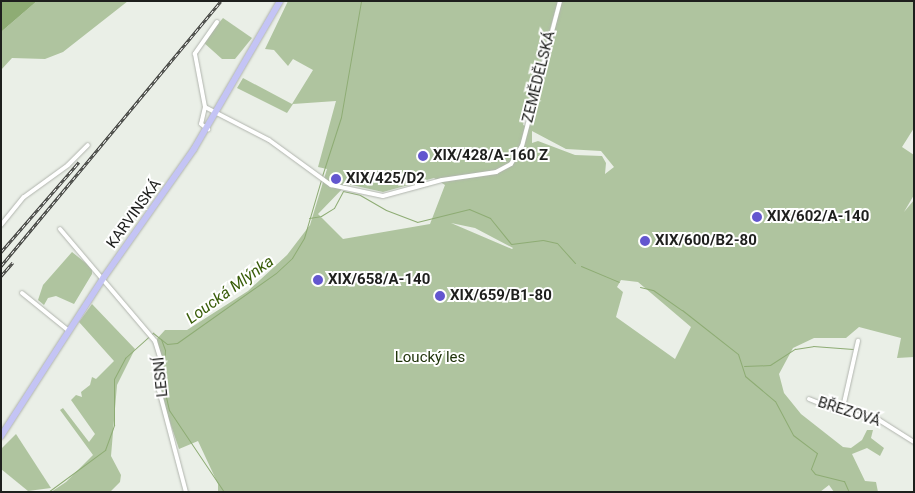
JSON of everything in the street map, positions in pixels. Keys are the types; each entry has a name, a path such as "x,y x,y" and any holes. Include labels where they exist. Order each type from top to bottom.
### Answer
{"main road":[{"name":"KARVINSKÁ","path":"1,436 104,277 208,128 280,1"}],"street":[{"name":"ZEMĚDĚLSKÁ","path":"205,108 269,140 331,185 383,196 442,180 496,172 512,164 522,146 560,1"},
{"path":"208,128 202,124 205,108 196,54 217,22"},
{"path":"1,225 24,197 68,166 88,145"},
{"name":"LESNÍ","path":"60,229 104,277 150,334 158,350 159,390 186,492"},
{"path":"22,293 69,331"},
{"path":"842,412 858,341"},
{"name":"BŘEZOVÁ","path":"809,399 842,412 880,420 914,442"}],"green space":[{"path":"37,1 128,1 63,52 45,59 12,58 1,70 1,32"},
{"name":"Loucký les","path":"288,1 558,1 523,125 529,127 561,1 914,1 914,128 902,147 914,155 914,195 904,212 914,200 914,357 897,358 901,338 859,327 846,338 814,338 793,348 779,374 784,393 801,414 843,447 851,448 862,440 867,430 873,430 871,438 884,448 880,456 867,448 852,454 865,481 876,482 878,492 834,492 829,485 820,492 218,492 218,484 198,441 179,449 159,390 160,357 155,341 165,330 187,330 248,291 287,255 310,225 327,169 318,167 336,101 293,104 287,113 237,88 243,78 292,104 313,70 293,59 288,66 274,50 265,49","holes":["532,131 566,149 601,151 614,167 605,174 606,163 602,156 575,155 538,141 532,143","434,178 445,185 430,224 343,239 318,214 347,184 383,192","451,223 475,228 512,249","621,280 638,282 691,327 675,359 616,317 623,292 617,287"]},
{"path":"223,18 252,38 235,59 222,59 203,42"},
{"path":"72,252 92,268 92,274 74,304 56,296 48,298 44,305 38,300 43,285"},
{"path":"92,304 135,349 117,385 111,456 121,475 120,482 110,492 51,492 66,482 93,455 60,410 63,408 89,442 95,434 71,400 76,395 82,397 81,392 90,385 92,377 96,379 114,361 79,322"},
{"path":"16,434 51,488 28,491 1,469 1,449"}],"shaded area":[{"path":"2,1 37,1 1,32"}],"waterway":[{"name":"Loucká Mlýnka","path":"322,176 341,117 361,1"},
{"name":"Loucká Mlýnka","path":"48,492 105,450 114,425 114,379 125,358 153,333 167,344 177,343 276,273 292,258 304,238 321,180"},
{"path":"309,218 321,216 334,208 343,191 360,195 386,210 417,222 469,209 490,218 511,244 543,240 557,243 575,263"},
{"path":"581,266 619,282"},
{"path":"640,287 653,290 738,354 745,376 775,401 793,435 817,453 811,469 815,474 844,481 849,492"},
{"path":"161,339 165,350 163,384 169,410 224,492"},
{"path":"744,366 770,365 795,349 813,346 853,349"}],"railway":[{"path":"1,266 221,1"},
{"path":"1,252 79,162"},
{"path":"1,276 13,262"}],"place":[{"name":"XIX/428/A-160 Z","path":"423,156"},
{"name":"XIX/425/D2","path":"336,179"},
{"name":"XIX/602/A-140","path":"757,217"},
{"name":"XIX/600/B2-80","path":"645,241"},
{"name":"XIX/658/A-140","path":"318,280"},
{"name":"XIX/659/B1-80","path":"440,296"}]}
